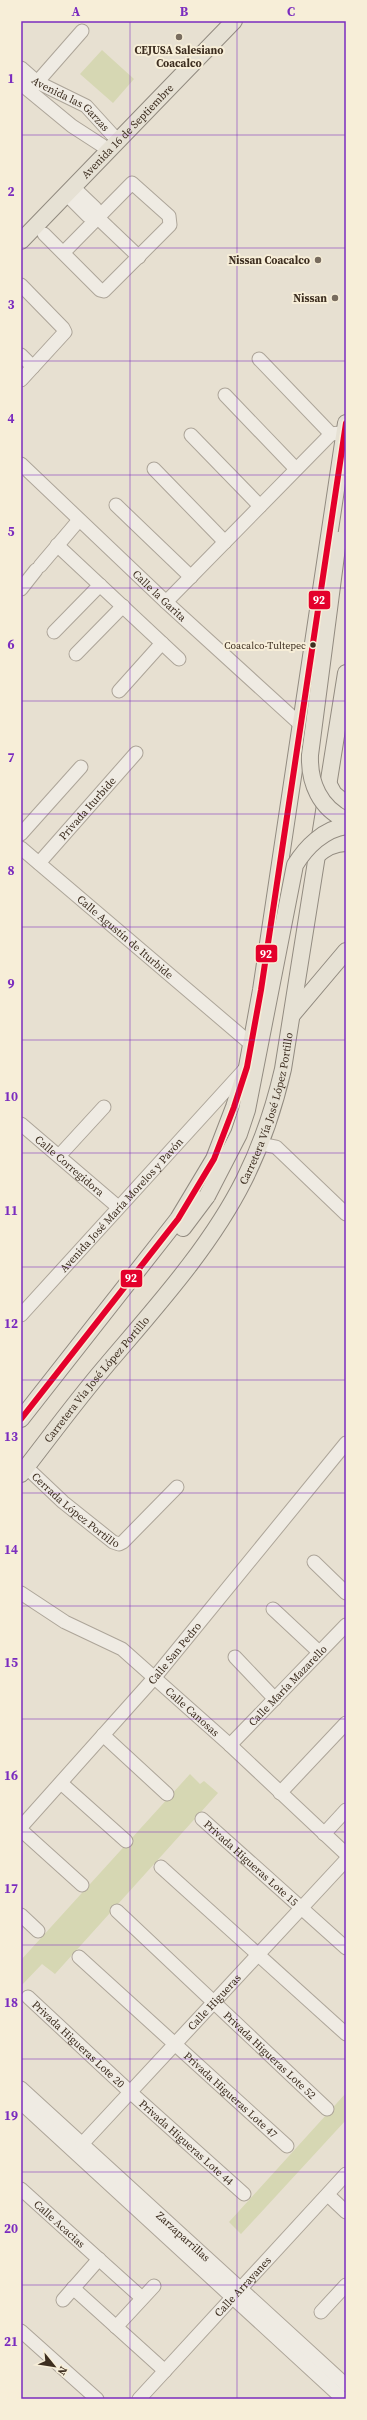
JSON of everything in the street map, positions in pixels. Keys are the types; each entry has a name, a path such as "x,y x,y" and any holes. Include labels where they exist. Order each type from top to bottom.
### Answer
{"main road":[{"name":"Avenida 16 de Septiembre","path":"21,241 234,21"},
{"path":"21,1419 94,1329 178,1219 214,1158 234,1107 247,1067 301,725 340,430"},
{"path":"346,494 310,755 310,770 314,787 325,804 337,816 346,820"},
{"name":"Carretera Vía José López Portillo","path":"24,1470 104,1368 170,1290 216,1226 268,1146 292,1017 316,856 346,673"},
{"path":"328,783 334,794 346,804"},
{"path":"94,1329 168,1248 207,1196 236,1141 247,1110 295,864 311,844 326,833 346,826"},
{"path":"316,856 333,845 346,843"},
{"path":"292,1017 346,951"}],"street":[{"path":"29,86 82,30"},
{"name":"Avenida las Garzas","path":"21,68 29,86 72,126 114,145"},
{"name":"Avenida las Garzas","path":"29,86 86,106 114,145"},
{"path":"44,234 62,253 100,290 104,291 170,225 171,220 169,216 134,183 129,184 62,253"},
{"path":"70,191 88,216 97,217 139,257"},
{"path":"21,380 65,332 63,328 22,288"},
{"path":"21,355 34,367"},
{"path":"166,602 296,469 340,430 259,359"},
{"path":"225,395 296,469"},
{"path":"191,435 260,506"},
{"name":"Calle la Garita","path":"21,464 166,602 266,695 301,725"},
{"path":"154,468 225,542"},
{"path":"116,505 191,577"},
{"path":"21,589 79,520"},
{"path":"57,545 179,659"},
{"path":"54,632 100,585"},
{"path":"76,654 122,606"},
{"path":"119,690 162,643"},
{"name":"Privada Iturbide","path":"39,863 136,753"},
{"path":"21,834 80,767"},
{"name":"Calle Agustín de Iturbide","path":"21,848 251,1044"},
{"name":"Avenida José María Morelos y Pavón","path":"23,1309 247,1067"},
{"path":"59,1156 104,1107"},
{"name":"Calle Corregidora","path":"21,1124 118,1207"},
{"path":"268,1146 346,1214"},
{"name":"Calle San Pedro","path":"21,1826 155,1677 346,1443"},
{"name":"Cerrada López Portillo","path":"24,1470 113,1542 119,1544 123,1542 177,1487"},
{"path":"314,1562 346,1593"},
{"name":"Calle Canosas","path":"21,1593 65,1622 122,1649 155,1677 346,1854"},
{"path":"273,1609 319,1652"},
{"name":"Calle María Mazarello","path":"230,1746 346,1625"},
{"path":"235,1657 275,1698"},
{"path":"280,1793 346,1723"},
{"path":"103,1735 167,1794"},
{"path":"61,1783 126,1841"},
{"path":"324,1834 346,1810"},
{"name":"Privada Higueras Lote 15","path":"202,1819 346,1948"},
{"path":"21,1830 82,1885"},
{"name":"Calle Higueras","path":"82,2144 129,2091 346,1860"},
{"path":"162,1867 346,2034"},
{"name":"Privada Higueras Lote 52","path":"117,1911 327,2109"},
{"path":"21,1915 38,1931"},
{"name":"Privada Higueras Lote 47","path":"79,1957 175,2042 287,2146"},
{"name":"Privada Higueras Lote 20","path":"28,1997 129,2091"},
{"name":"Zarzaparrillas","path":"21,2088 82,2144 343,2399"},
{"name":"Privada Higueras Lote 44","path":"129,2091 244,2194"},
{"name":"Zarzaparrillas","path":"21,2103 236,2293 346,2385"},
{"name":"Calle Arrayanes","path":"139,2399 346,2174"},
{"name":"Calle Acacias","path":"21,2189 142,2298"},
{"path":"328,2195 346,2212"},
{"path":"63,2300 99,2259"},
{"path":"321,2312 346,2285"},
{"path":"116,2327 154,2286"},
{"path":"73,2288 165,2371"},
{"path":"21,2331 97,2399"}],"green space":[{"path":"102,50 134,79 113,103 80,74"},
{"path":"190,1774 200,1784 204,1781 218,1793 55,1974 42,1964 21,1986 21,1960"},
{"path":"346,2093 346,2120 241,2234 229,2222"}],"transit line":[{"name":"92","path":"21,1419 178,1219 214,1159 234,1107 247,1067 261,990 346,423"}],"place":[{"name":"CEJUSA Salesiano Coacalco","path":"179,37"},
{"name":"Nissan Coacalco","path":"318,260"},
{"name":"Nissan","path":"335,298"},
{"name":"Coacalco-Tultepec","path":"313,645"}]}
